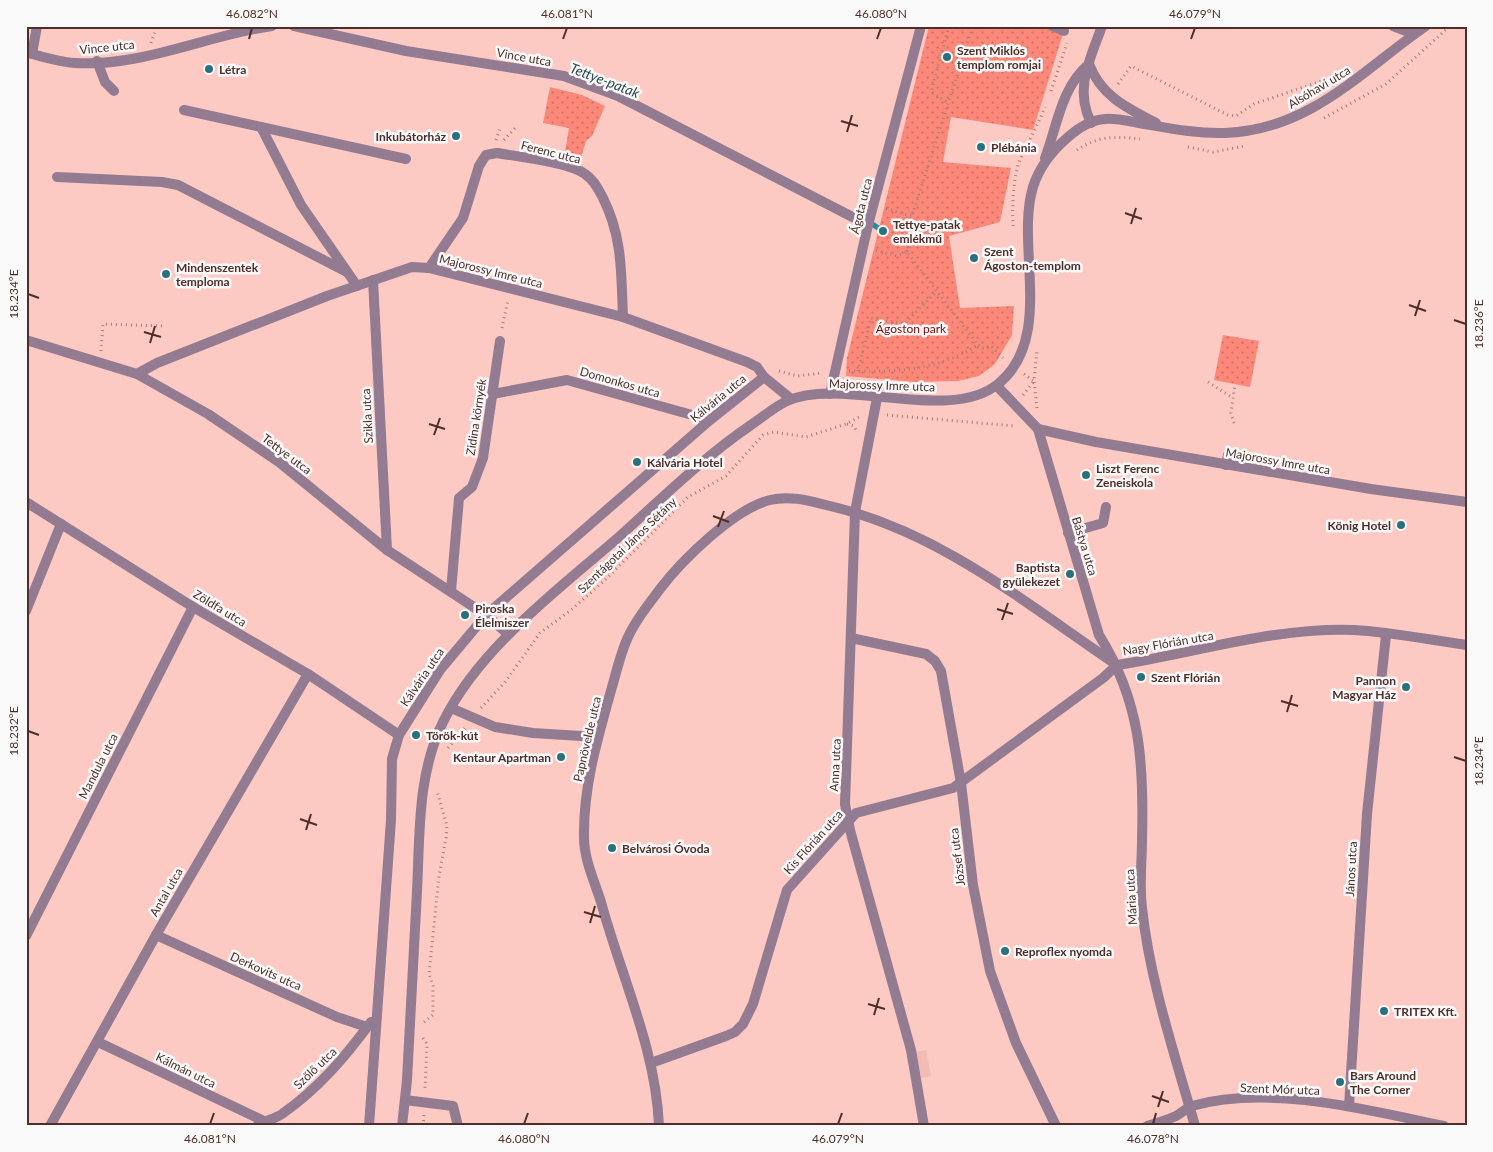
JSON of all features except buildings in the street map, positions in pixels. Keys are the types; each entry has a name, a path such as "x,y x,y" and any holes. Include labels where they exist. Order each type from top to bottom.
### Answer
{"street":[{"name":"Vince utca","path":"37,26 29,53 75,63 135,58 245,30 272,26"},
{"name":"Vince utca","path":"294,26 406,51 564,76 618,96 868,225"},
{"name":"Ágota utca","path":"830,394 868,225 921,26"},
{"path":"1052,26 1064,31"},
{"path":"1042,166 1069,136 1091,123 1083,104 1082,95 1089,64 1102,26"},
{"path":"1393,26 1414,34"},
{"name":"Alsóhavi utca","path":"1091,123 1112,119 1208,133 1250,132 1304,114 1342,91 1426,26"},
{"path":"98,62 105,82 114,91"},
{"path":"1038,429 997,386 1014,367 1025,341 1030,302 1030,205 1032,190 1068,89 1074,78 1089,64"},
{"path":"1089,64 1094,78 1119,104 1163,127"},
{"path":"184,110 406,158"},
{"path":"261,126 301,205 357,286"},
{"name":"Ferenc utca","path":"429,268 463,218 479,166 486,155 497,152 564,166 584,173 594,182 611,214 621,251 623,317"},
{"path":"56,177 162,182 178,185 347,272"},
{"name":"Majorossy Imre utca","path":"138,374 157,363 357,286 412,267 429,268 623,317 757,367"},
{"name":"Szikla utca","path":"373,280 387,550"},
{"name":"Tettye utca","path":"26,340 138,374 208,414 279,462 387,550 486,615 508,634"},
{"name":"Zidina környék","path":"451,591 459,498 472,487 483,458 500,341"},
{"path":"402,1126 420,798 432,749 451,708 508,634 728,440 791,399 764,377 757,367"},
{"name":"Kálvária utca","path":"369,1126 390,839 392,759 399,735 440,670 486,615 710,420 764,377"},
{"name":"Domonkos utca","path":"493,394 567,380 710,420"},
{"name":"Majorossy Imre utca","path":"791,399 830,394 877,398 962,399 997,386"},
{"name":"Anna utca","path":"877,398 855,512 846,804 911,1050 924,1126"},
{"name":"Majorossy Imre utca","path":"1038,429 1096,442 1227,460 1371,490 1467,502"},
{"name":"Bástya utca","path":"1038,429 1099,635 1117,665"},
{"name":"Papnövelde utca","path":"659,1126 650,1062 610,936 584,841 588,783 598,737 628,636 642,613 665,583 697,549 755,504 773,499 790,498 855,512"},
{"name":"Zöldfa utca","path":"26,502 193,607 308,674 399,735"},
{"path":"1068,533 1103,523 1106,507"},
{"name":"Nagy Flórián utca","path":"855,512 915,535 953,554 1117,665 1300,632 1354,630 1467,645"},
{"path":"26,611 61,524"},
{"name":"Mandula utca","path":"26,936 193,607"},
{"name":"János utca","path":"1349,1106 1367,814 1386,635"},
{"name":"József utca","path":"851,638 926,654 935,661 941,671 961,782 972,885 990,971 1016,1043 1056,1126"},
{"name":"Kis Flórián utca","path":"650,1062 726,1036 735,1032 743,1024 753,1004 787,890 856,813 953,788 1103,678 1117,665"},
{"name":"Mária utca","path":"1117,665 1132,708 1139,741 1142,783 1142,906 1146,938 1195,1126"},
{"name":"Antal utca","path":"50,1126 156,934 308,674"},
{"path":"451,708 471,720 495,727 533,733 598,737"},
{"name":"Derkovits utca","path":"156,934 337,1017 367,1027"},
{"name":"Szőlő utca","path":"261,1124 280,1115 306,1095 340,1063 377,1013"},
{"name":"Kálmán utca","path":"98,1042 261,1124"},
{"name":"Szent Mór utca","path":"1147,1126 1175,1116 1190,1106 1254,1098 1303,1100 1349,1106 1444,1126"},
{"path":"404,1100 453,1106 458,1126"}],"path":[{"path":"949,26 931,92 949,103"},
{"path":"864,245 897,256 907,252 913,240 910,226 912,216 973,26"},
{"path":"1322,119 1386,84 1450,26"},
{"path":"1109,95 1131,66 1228,115 1236,116 1254,104 1336,77"},
{"path":"1054,84 1068,89"},
{"path":"1074,152 1087,143 1105,137 1119,136 1148,140"},
{"path":"1186,146 1214,152 1236,149 1254,143"},
{"path":"874,205 912,216"},
{"path":"757,367 797,376 835,371 920,368 957,358 978,345 907,252 907,241"},
{"path":"858,371 871,318 904,324 937,291"},
{"path":"500,341 508,299"},
{"path":"100,364 103,324 163,326"},
{"path":"1034,381 1038,342"},
{"path":"1208,382 1233,398"},
{"path":"1234,423 1231,413 1235,384"},
{"path":"874,414 1010,425"},
{"name":"Szentágotai János Sétány","path":"444,753 505,682 540,633 571,610 603,582 688,497 726,476 763,435 774,432 806,438 846,424 857,416 874,414"},
{"path":"423,1126 427,1044 423,1038 422,1030 424,1022 433,1015 433,986 429,974 439,876 447,826 436,788"}],"shaded area":[{"path":"926,1050 931,1076 921,1078 916,1052"}],"green space":[{"name":"Ágoston park","path":"929,26 1044,26 1063,34 1033,130 951,117 943,162 1011,168 1000,222 949,236 960,308 1014,306 1012,335 995,364 979,376 958,381 915,382 846,376 847,358"},
{"path":"550,87 582,95 605,106 592,136 586,141 579,164 564,158 569,128 543,123"},
{"path":"1223,335 1259,341 1250,387 1214,380"}],"waterway":[{"name":"Tettye-patak","path":"872,224 883,231"}],"place":[{"name":"Szent Miklós templom romjai","path":"947,57"},
{"name":"Létra","path":"209,69"},
{"name":"Inkubátorház","path":"456,136"},
{"name":"Plébánia","path":"981,147"},
{"name":"Tettye-patak emlékmű","path":"883,231"},
{"name":"Szent Ágoston-templom","path":"974,258"},
{"name":"Mindenszentek temploma","path":"166,274"},
{"name":"Kálvária Hotel","path":"637,462"},
{"name":"Liszt Ferenc Zeneiskola","path":"1086,475"},
{"name":"König Hotel","path":"1401,525"},
{"name":"Baptista gyülekezet","path":"1070,574"},
{"name":"Piroska Élelmiszer","path":"465,615"},
{"name":"Szent Flórián","path":"1141,677"},
{"name":"Pannon Magyar Ház","path":"1406,687"},
{"name":"Török-kút","path":"416,735"},
{"name":"Kentaur Apartman","path":"561,757"},
{"name":"Belvárosi Óvoda","path":"612,848"},
{"name":"Reproflex nyomda","path":"1005,951"},
{"name":"TRITEX Kft.","path":"1384,1011"},
{"name":"Bars Around The Corner","path":"1340,1082"}]}
